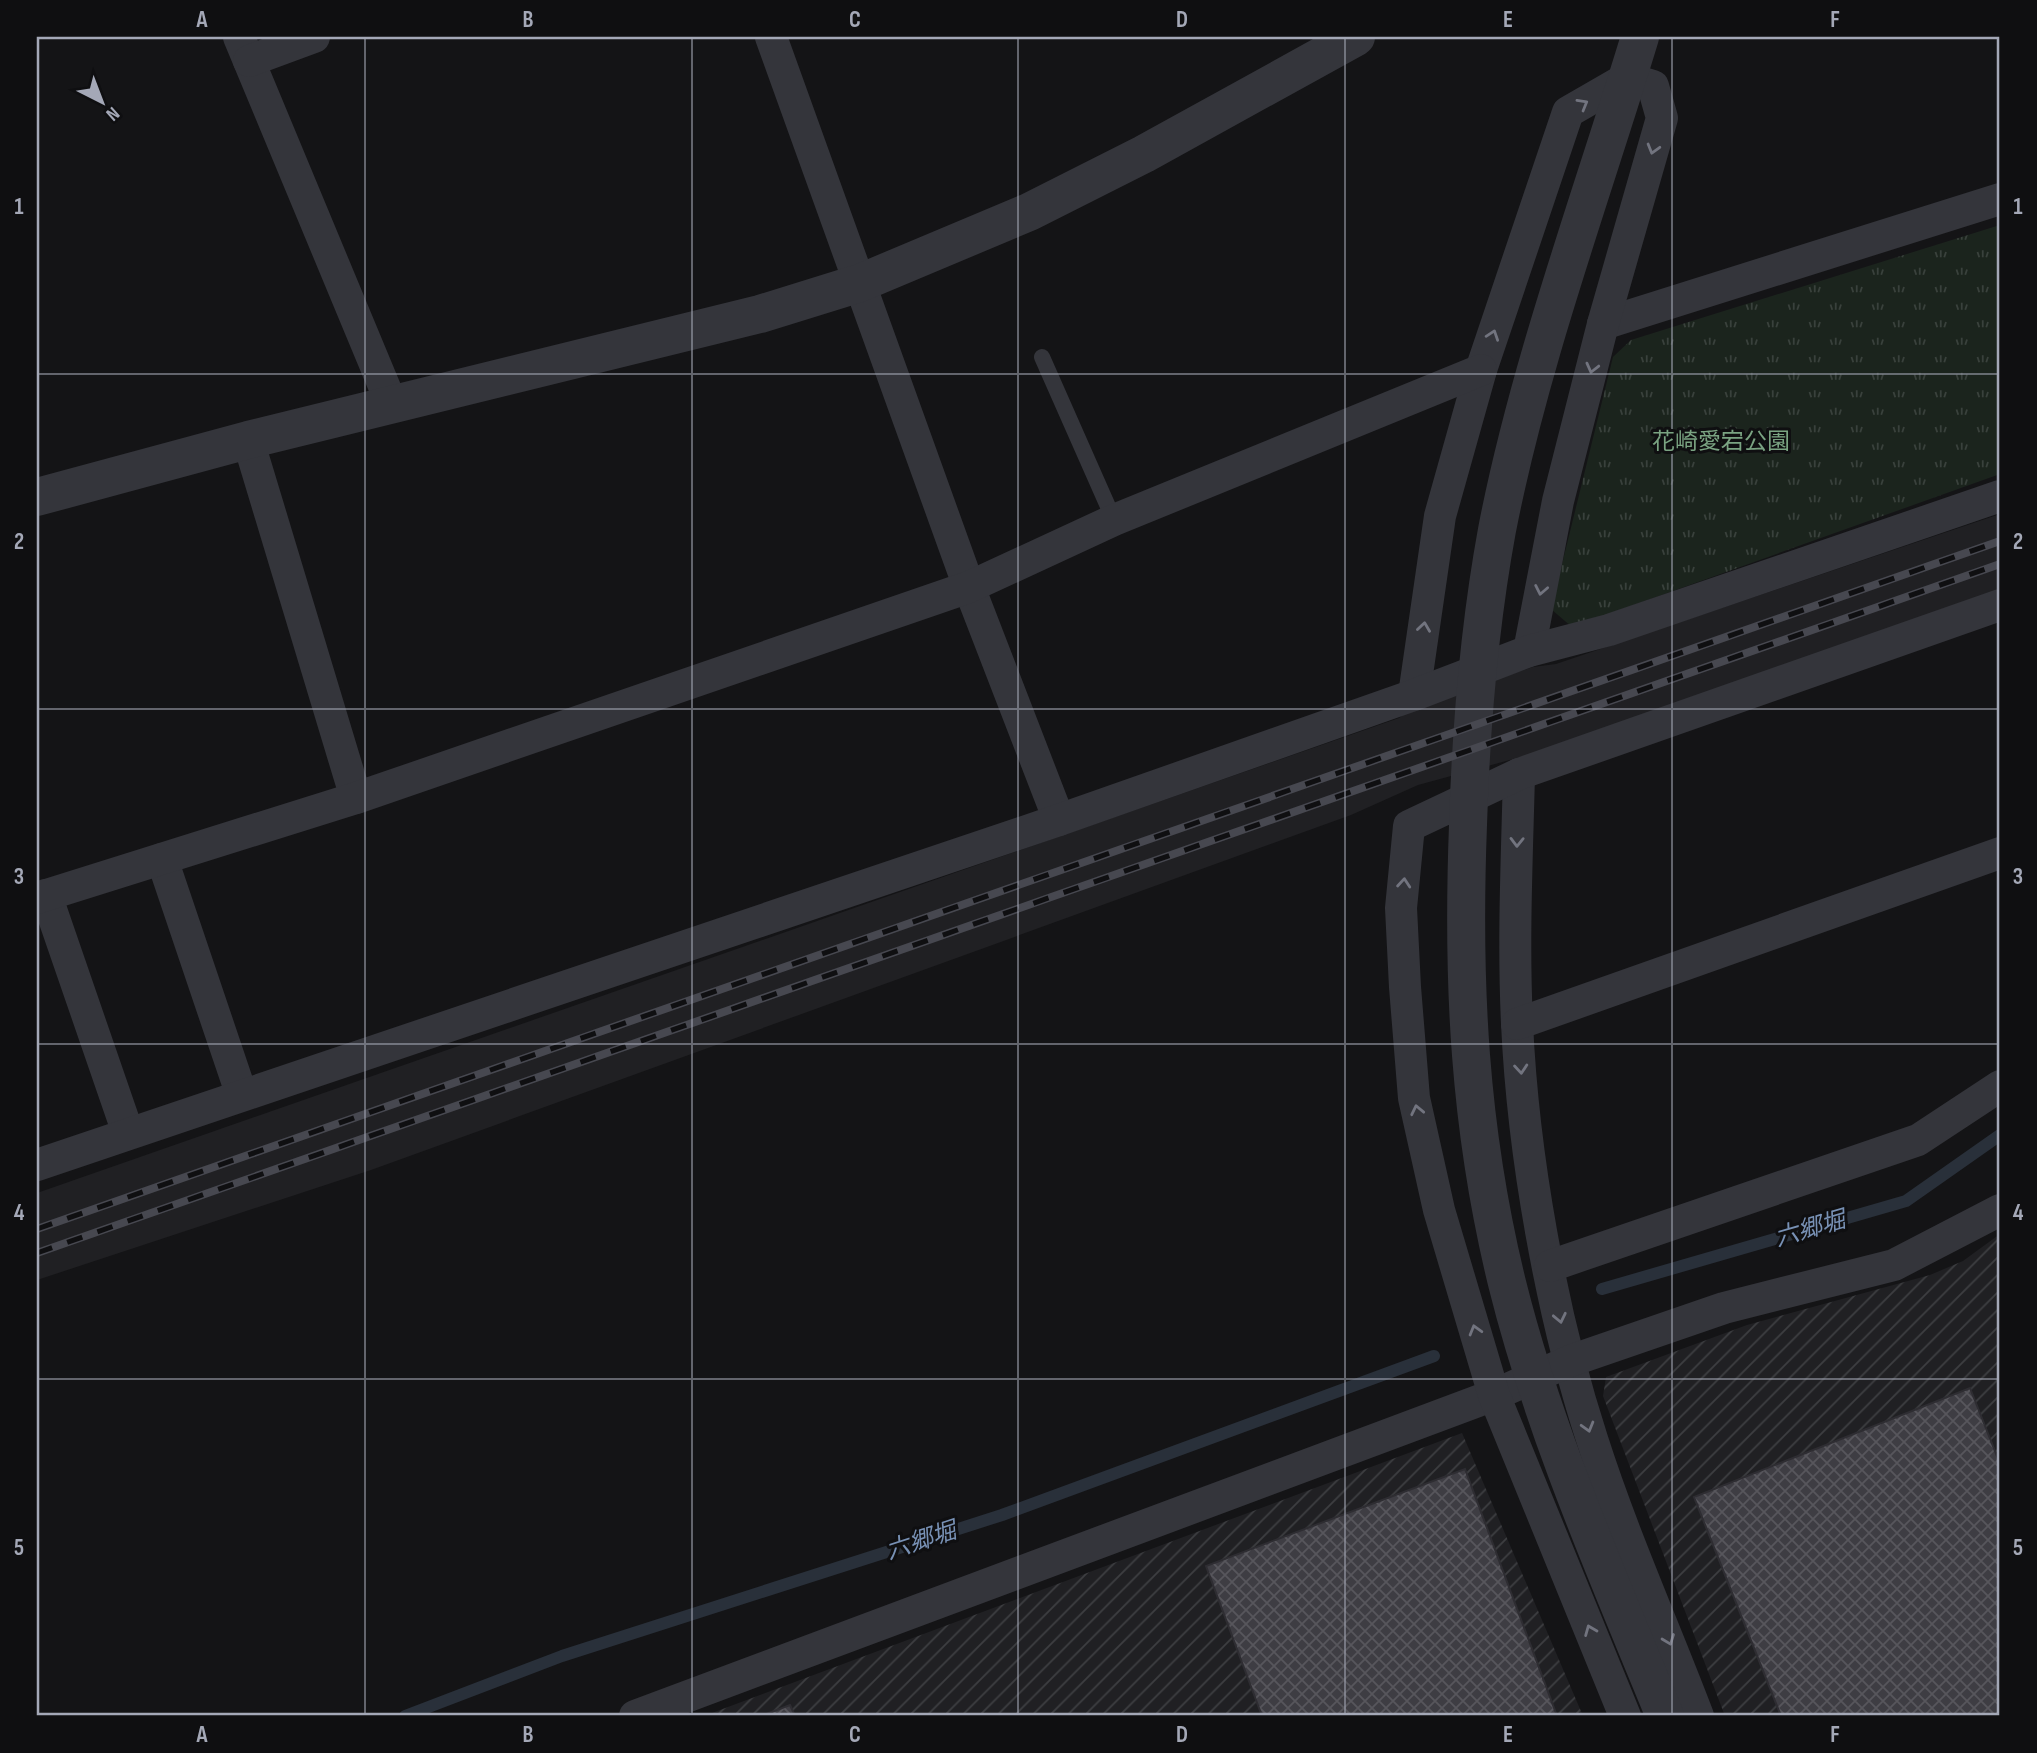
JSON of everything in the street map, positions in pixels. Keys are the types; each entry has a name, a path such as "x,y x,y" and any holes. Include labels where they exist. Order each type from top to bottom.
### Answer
{"street":[{"path":"314,37 244,49 392,405"},
{"path":"771,37 970,587 1059,820"},
{"path":"37,497 248,440 760,314 860,283 1029,212 1144,154 1354,37"},
{"path":"1640,37 1595,176 1515,451 1498,528 1475,683 1464,954 1466,1021 1476,1116 1491,1213 1542,1406 1665,1716"},
{"path":"1414,695 1440,516 1481,370 1568,112 1627,78 1653,86 1662,118 1603,324 1558,501 1529,651"},
{"path":"1603,324 2000,199"},
{"path":"128,1133 41,896 356,798 970,587 1114,520 1481,370"},
{"path":"248,440 356,798"},
{"path":"37,1165 242,1093 1059,820 1414,695 1529,651 1609,630 2000,496"},
{"path":"1625,1716 1494,1395 1439,1210 1414,1098 1401,908 1409,826 1519,774 2000,605"},
{"path":"1519,774 1517,1024 1527,1143 1550,1266 1570,1362 1592,1440 1698,1716"},
{"path":"1517,1024 2000,853"},
{"path":"162,859 242,1093"},
{"path":"1550,1266 1918,1140 2000,1086"},
{"path":"635,1716 1494,1395 1570,1362 1724,1308 1894,1265 2000,1210"}],"lane":[{"path":"1042,357 1114,520"}],"shaded area":[{"path":"2000,514 2000,593 1539,752 1418,785 1351,815 371,1170 37,1280 37,1193 1399,718 1415,706 1533,667 1556,664"},
{"path":"2000,1234 2000,1716 1725,1716 1603,1396 1606,1377 1747,1325 1930,1275 1963,1261"},
{"path":"1462,1433 1583,1716 704,1716"}],"green space":[{"name":"花崎愛宕公園","path":"2000,225 2000,474 1572,627 1551,609 1613,357 1631,340"}],"building":[{"path":"1970,1388 2000,1464 2000,1716 1781,1716 1694,1497"},
{"path":"1465,1469 1557,1716 1262,1716 1206,1566"},
{"path":"790,1705 795,1716 761,1716"}],"waterway":[{"name":"六郷堀","path":"1602,1289 1906,1201 2000,1135"},
{"name":"六郷堀","path":"405,1716 562,1656 1002,1515 1434,1356"}],"railway":[{"path":"37,1229 2000,541"},
{"path":"37,1253 2000,564"}]}
